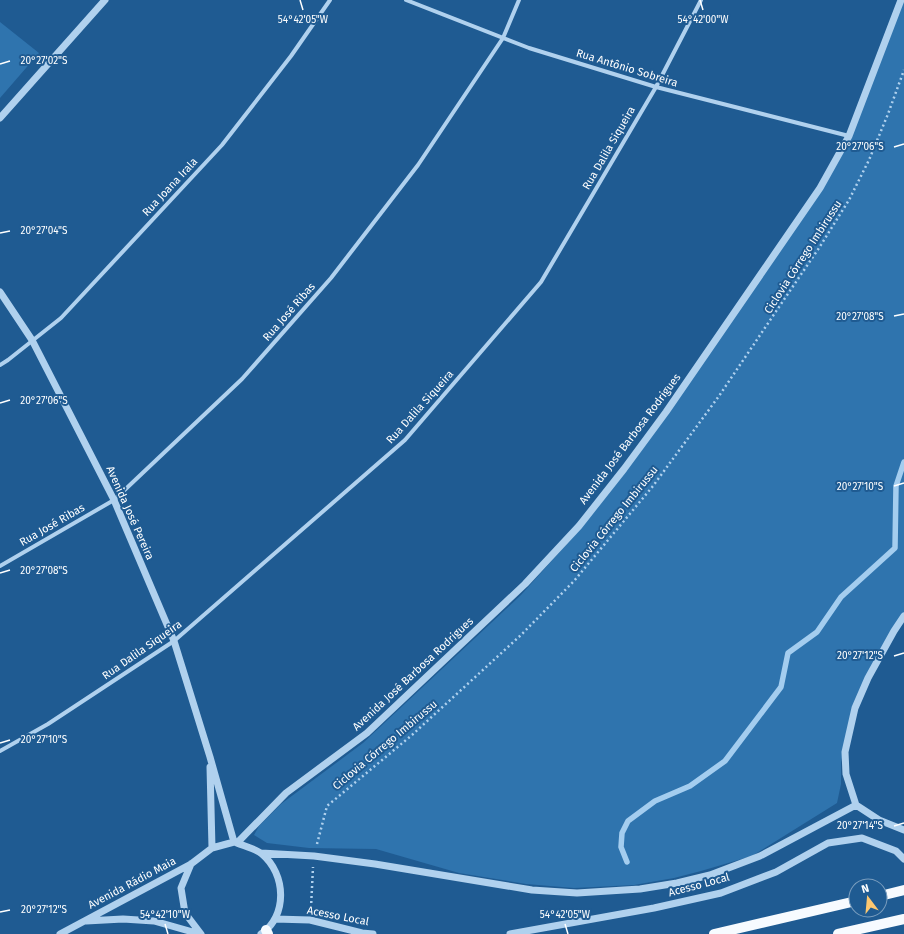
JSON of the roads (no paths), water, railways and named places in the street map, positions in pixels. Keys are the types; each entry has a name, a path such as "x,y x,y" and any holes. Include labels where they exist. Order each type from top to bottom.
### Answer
{"main road":[{"path":"888,894 904,890"},
{"path":"714,934 848,903"},
{"path":"838,934 904,919"}],"street":[{"path":"0,118 105,0"},
{"name":"Rua Joana Irala","path":"0,365 60,318 222,145 291,56 330,0"},
{"name":"Rua Antônio Sobreira","path":"406,0 529,48 656,87 849,136"},
{"name":"Rua José Ribas","path":"0,566 114,500 242,379 331,278 418,165 503,38 519,0"},
{"name":"Rua Dalila Siqueira","path":"0,751 48,724 174,641 405,440 541,282 656,87 701,0"},
{"name":"Avenida José Barbosa Rodrigues","path":"235,842 286,793 367,733 525,584 578,526 624,469 670,406 820,188 849,136 901,0"},
{"name":"Avenida José Pereira","path":"0,292 32,340 114,500 174,641 235,842"},
{"path":"904,616 894,630 868,678 855,708 845,752 846,774 856,805 879,820 904,830"},
{"name":"Avenida José Pereira","path":"210,757 212,848"},
{"path":"212,848 235,842 261,853 314,856 375,864 532,890 577,892 640,889 677,883 710,875 760,856 856,805"},
{"name":"Acesso Local","path":"510,934 654,908 720,893 776,872 828,843 862,838 896,851 904,859"},
{"name":"Avenida Rádio Maia","path":"60,934 191,864 212,848"},
{"path":"261,853 274,867 280,883 281,902 275,919 265,933"},
{"path":"191,864 181,888 185,913 201,934"},
{"name":"Avenida Rádio Maia","path":"84,921 123,919 154,921 201,934"},
{"name":"Acesso Local","path":"275,919 310,920 362,933 373,934"}],"waterway":[{"path":"627,862 621,847 622,833 628,821 655,801 690,786 725,761 781,687 788,653 817,632 841,597 895,548 896,486 904,462"}]}
